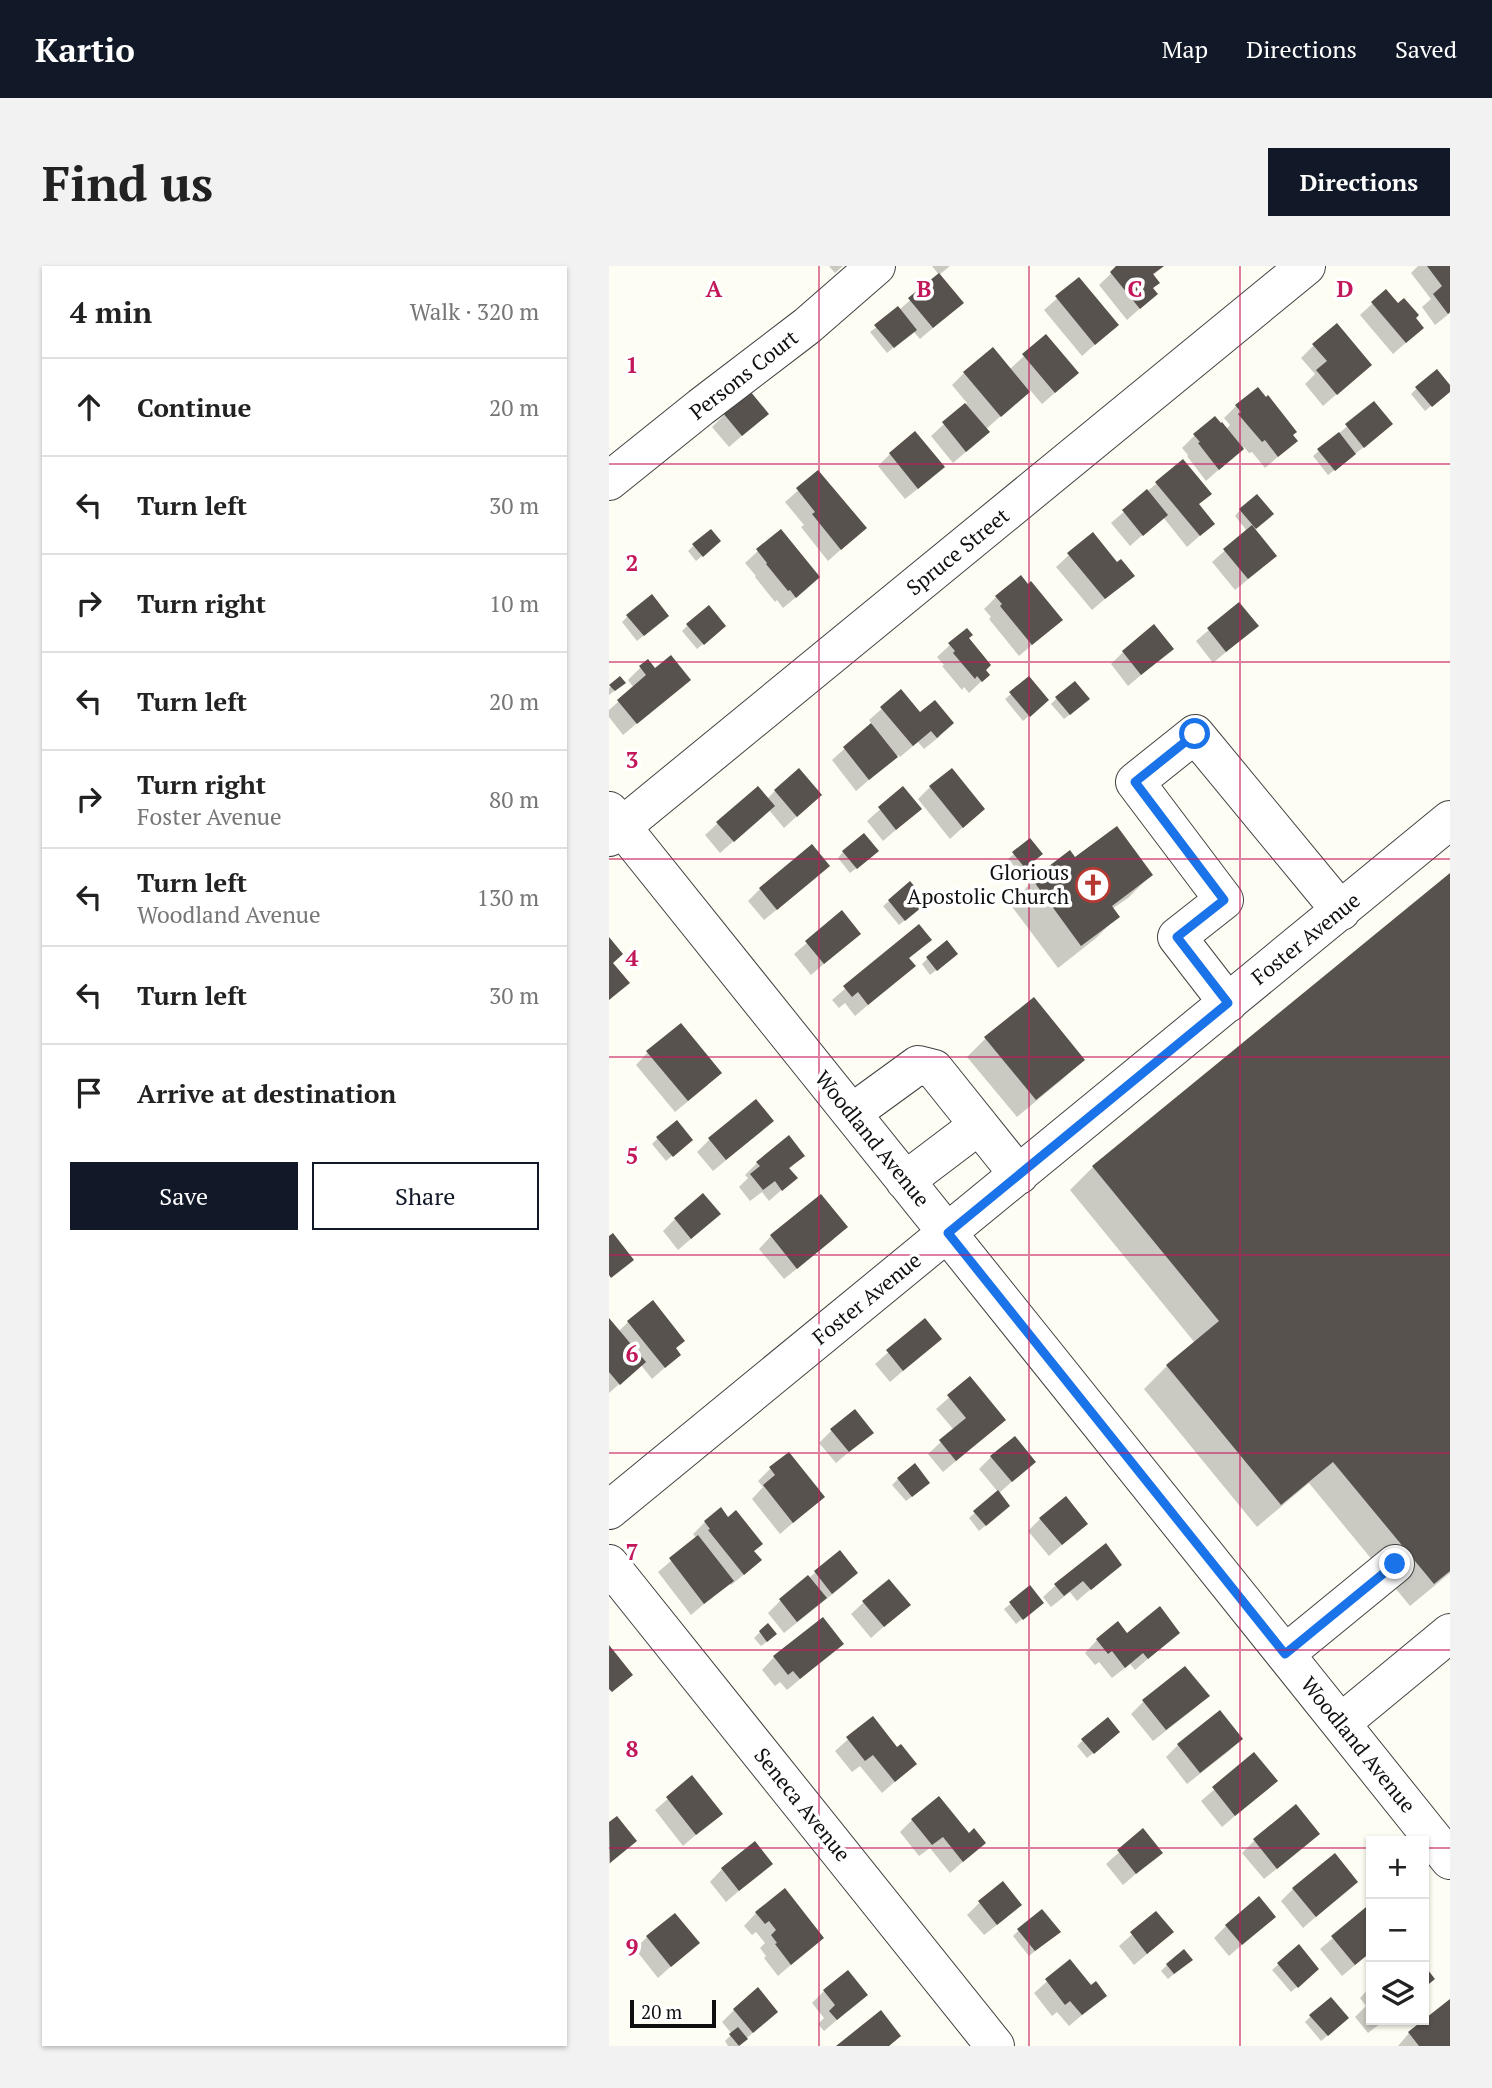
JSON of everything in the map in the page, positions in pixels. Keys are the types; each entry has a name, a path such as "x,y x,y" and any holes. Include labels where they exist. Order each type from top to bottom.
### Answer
{"street":[{"name":"Persons Court","path":"609,481 807,326 876,266"},
{"name":"Spruce Street","path":"613,825 1307,266"},
{"path":"1228,1003 1177,937 1224,900 1135,782 1195,734 1341,911"},
{"name":"Foster Avenue","path":"609,1510 1450,821"},
{"name":"Woodland Avenue","path":"613,825 852,1113 1450,1860"},
{"path":"852,1113 918,1065 933,1069 1019,1175"},
{"path":"905,1181 979,1125"},
{"name":"Seneca Avenue","path":"609,1564 995,2046"},
{"path":"1285,1654 1395,1564"},
{"path":"1341,1723 1450,1633"}],"building":[{"path":"1116,266 1164,266 1153,274 1160,283 1153,288 1158,294 1140,309 1110,272"},
{"path":"1427,266 1450,266 1448,314 1433,294 1442,286"},
{"path":"939,273 964,303 933,328 908,298"},
{"path":"1079,277 1119,325 1095,345 1055,296"},
{"path":"1386,289 1398,303 1404,298 1419,315 1416,318 1424,328 1406,343 1371,302"},
{"path":"898,306 917,330 894,348 874,325"},
{"path":"1337,323 1372,365 1337,395 1316,370 1327,361 1312,344"},
{"path":"1046,334 1079,373 1055,393 1022,354"},
{"path":"993,347 1030,392 1001,417 963,372"},
{"path":"1437,369 1450,385 1450,392 1432,407 1415,387"},
{"path":"1258,387 1266,397 1268,395 1297,432 1293,435 1298,441 1278,457 1238,414 1241,412 1235,405"},
{"path":"750,391 769,414 742,436 723,413"},
{"path":"1374,401 1393,424 1364,448 1345,424"},
{"path":"965,403 990,432 966,452 942,422"},
{"path":"1215,416 1244,449 1219,470 1193,434"},
{"path":"915,431 945,467 918,489 889,453"},
{"path":"1339,432 1356,454 1335,471 1317,449"},
{"path":"1183,459 1212,494 1199,504 1215,524 1200,536 1155,482"},
{"path":"818,470 867,528 841,550 812,514 815,512 796,488"},
{"path":"1147,489 1168,515 1143,536 1122,510"},
{"path":"1257,494 1274,514 1256,529 1239,509"},
{"path":"1252,525 1277,556 1248,579 1223,549"},
{"path":"711,529 721,541 703,557 692,544"},
{"path":"781,529 820,577 796,598 756,549"},
{"path":"1093,532 1117,562 1121,559 1135,576 1105,599 1067,553"},
{"path":"1021,575 1028,584 1031,581 1063,620 1032,645 995,596"},
{"path":"652,594 669,616 644,636 626,615"},
{"path":"1239,602 1259,626 1226,652 1207,628"},
{"path":"709,605 726,626 704,645 686,624"},
{"path":"1154,624 1174,649 1141,675 1122,651"},
{"path":"967,628 973,635 969,638 991,665 986,670 990,675 982,682 977,676 975,679 948,643"},
{"path":"671,655 691,680 637,724 617,700 646,675 639,666 648,659 655,668"},
{"path":"620,676 626,683 615,691 609,685"},
{"path":"1029,676 1049,700 1030,717 1009,692"},
{"path":"1075,681 1090,699 1070,715 1055,697"},
{"path":"901,689 920,712 935,700 954,723 937,738 931,731 913,746 880,707"},
{"path":"871,723 898,757 869,780 843,747"},
{"path":"799,768 822,795 797,817 774,790"},
{"path":"952,768 985,809 963,828 929,786"},
{"path":"758,786 775,806 734,842 716,822"},
{"path":"903,786 922,809 896,830 878,807"},
{"path":"1117,826 1153,875 1112,906 1120,917 1081,946 1032,879 1070,850 1075,857"},
{"path":"864,833 879,851 857,869 842,851"},
{"path":"1030,838 1043,854 1025,868 1012,852"},
{"path":"812,844 830,866 777,910 759,888"},
{"path":"1450,873 1450,1571 1434,1584 1333,1462 1281,1505 1166,1365 1219,1321 1092,1166"},
{"path":"910,881 928,902 905,921 888,900"},
{"path":"842,910 861,934 824,964 805,941"},
{"path":"919,924 932,940 909,958 916,966 868,1005 858,992 852,997 843,986"},
{"path":"609,937 623,954 613,963 630,983 609,1000"},
{"path":"947,940 958,954 937,971 926,957"},
{"path":"1034,997 1085,1060 1036,1100 984,1037"},
{"path":"681,1023 722,1073 688,1101 646,1051"},
{"path":"756,1099 774,1121 726,1160 708,1138"},
{"path":"677,1120 693,1140 673,1157 656,1137"},
{"path":"789,1135 805,1156 789,1168 798,1178 782,1191 775,1181 763,1190 750,1174 760,1166 756,1162"},
{"path":"703,1193 721,1214 691,1239 674,1218"},
{"path":"821,1194 848,1227 797,1269 770,1235"},
{"path":"613,1233 634,1260 611,1278 609,1236"},
{"path":"653,1300 685,1341 676,1348 681,1355 665,1368 627,1321"},
{"path":"609,1318 646,1362 620,1385 609,1372"},
{"path":"925,1318 942,1339 903,1371 886,1350"},
{"path":"970,1376 1006,1420 956,1461 939,1440 966,1418 947,1395"},
{"path":"855,1409 874,1433 849,1452 830,1429"},
{"path":"1015,1436 1036,1462 1012,1482 990,1456"},
{"path":"789,1452 825,1497 793,1523 763,1485 775,1475 769,1467"},
{"path":"915,1463 930,1483 912,1497 897,1478"},
{"path":"998,1490 1010,1506 986,1526 973,1511"},
{"path":"1066,1496 1088,1524 1062,1545 1039,1518"},
{"path":"721,1507 728,1517 736,1510 763,1544 754,1551 762,1560 744,1575 708,1530 710,1529 704,1521"},
{"path":"698,1535 734,1581 704,1604 669,1558"},
{"path":"1106,1543 1122,1565 1091,1590 1083,1581 1064,1596 1054,1584"},
{"path":"840,1550 858,1573 832,1594 814,1571"},
{"path":"808,1575 827,1598 797,1622 779,1599"},
{"path":"889,1579 911,1605 884,1627 862,1601"},
{"path":"1030,1585 1044,1603 1023,1620 1009,1602"},
{"path":"1160,1606 1180,1633 1148,1659 1143,1653 1125,1668 1112,1651 1108,1654 1096,1639 1118,1621 1127,1633"},
{"path":"823,1617 844,1644 800,1679 793,1671 788,1675 773,1656"},
{"path":"768,1623 777,1634 767,1642 759,1631"},
{"path":"609,1645 633,1675 612,1692 609,1689"},
{"path":"1185,1666 1210,1696 1166,1730 1142,1700"},
{"path":"1220,1710 1243,1739 1200,1773 1177,1744"},
{"path":"873,1716 897,1747 901,1744 917,1764 895,1782 873,1755 865,1761 846,1737"},
{"path":"1108,1717 1120,1732 1094,1754 1081,1739"},
{"path":"1254,1752 1278,1781 1235,1816 1212,1787"},
{"path":"692,1775 723,1814 696,1835 666,1797"},
{"path":"939,1796 969,1833 974,1828 986,1843 963,1862 943,1837 932,1845 911,1819"},
{"path":"1296,1804 1320,1834 1277,1869 1253,1839"},
{"path":"617,1816 637,1841 610,1863 609,1822"},
{"path":"1143,1828 1163,1853 1136,1874 1117,1850"},
{"path":"755,1841 773,1864 739,1891 721,1868"},
{"path":"1335,1853 1358,1882 1316,1917 1292,1888"},
{"path":"1003,1881 1022,1905 997,1925 978,1901"},
{"path":"785,1888 824,1938 791,1965 771,1935 776,1930 769,1921 765,1924 755,1912"},
{"path":"1259,1896 1276,1917 1242,1945 1225,1925"},
{"path":"1366,1907 1366,1956 1355,1965 1331,1936"},
{"path":"1042,1909 1061,1932 1035,1951 1017,1929"},
{"path":"1156,1911 1174,1932 1147,1954 1130,1932"},
{"path":"675,1913 700,1943 671,1967 646,1936"},
{"path":"1299,1944 1319,1969 1298,1988 1277,1963"},
{"path":"1184,1949 1193,1960 1174,1974 1166,1964"},
{"path":"1070,1959 1091,1985 1096,1981 1107,1996 1082,2015 1070,2001 1065,2005 1045,1979"},
{"path":"848,1970 868,1995 837,2020 829,2011 835,2005 823,1990"},
{"path":"1429,1971 1435,1979 1429,1984"},
{"path":"758,1987 778,2012 753,2033 733,2009"},
{"path":"1331,1997 1349,2018 1328,2036 1309,2015"},
{"path":"1450,1999 1450,2046 1419,2046 1408,2032 1417,2025 1429,2025 1429,2016"},
{"path":"881,2010 901,2036 889,2046 836,2046"},
{"path":"738,2027 748,2039 739,2046 729,2034"}],"place":[{"name":"Glorious Apostolic Church","path":"1093,885"}],"route":[{"path":"1195,734 1135,782 1224,900 1177,937 1228,1003 948,1233 1285,1654 1395,1564"}]}
